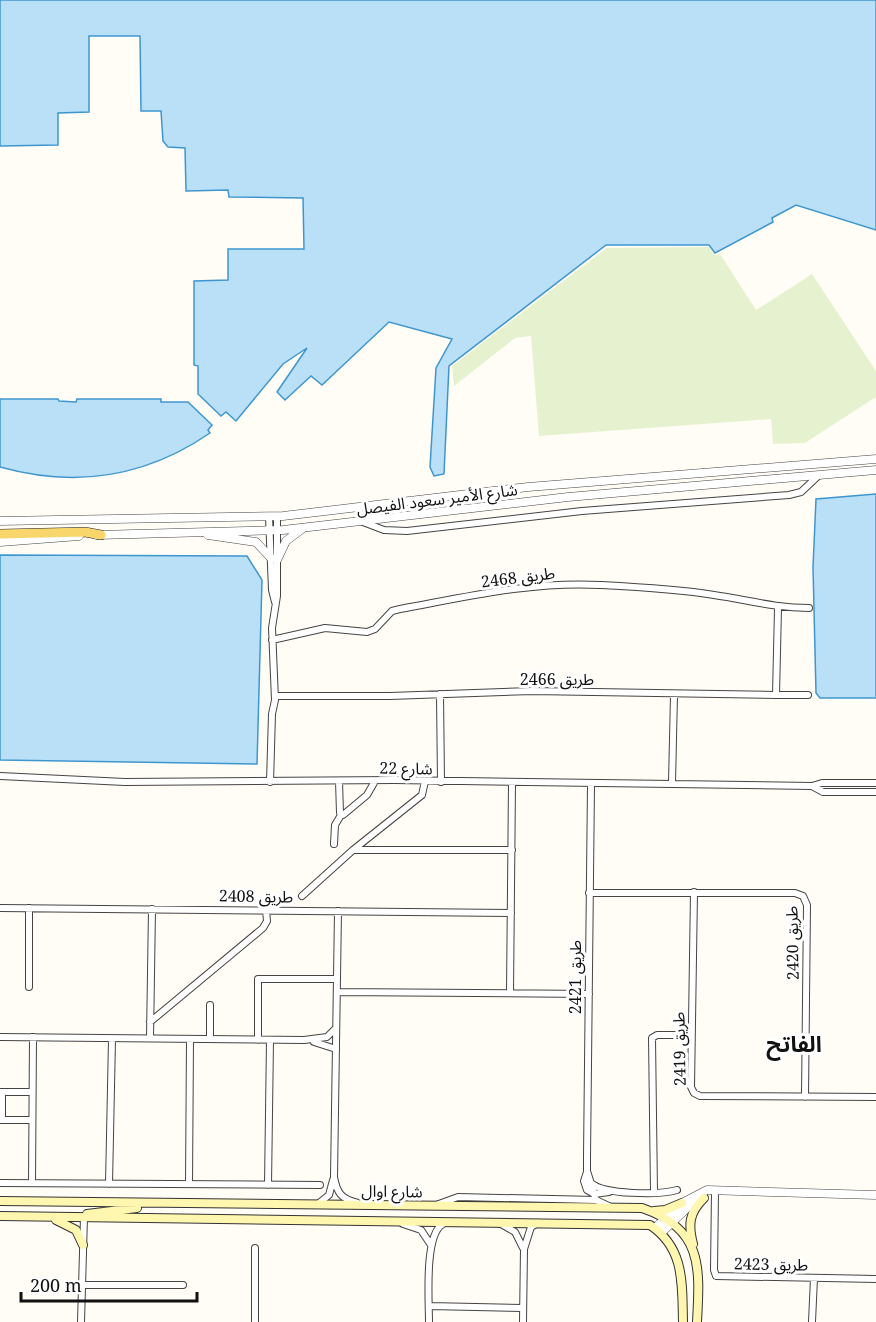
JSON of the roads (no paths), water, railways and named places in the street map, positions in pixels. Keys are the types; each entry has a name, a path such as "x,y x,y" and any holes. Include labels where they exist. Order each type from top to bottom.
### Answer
{"main road":[{"path":"0,534 85,532 101,535"},
{"path":"697,1322 699,1277 689,1221 694,1208 704,1198"},
{"name":"شارع اوال","path":"0,1201 142,1205 317,1204 642,1208 669,1220 694,1247"},
{"path":"651,1211 665,1210 682,1203"},
{"path":"84,1217 93,1212 133,1209 142,1205"},
{"name":"شارع اوال","path":"0,1216 635,1224 650,1225 658,1231"},
{"path":"44,1217 72,1226 83,1245"},
{"path":"658,1231 675,1250 681,1269 683,1322"}],"street":[{"name":"شارع الأمير سعود الفيصل","path":"0,521 273,517 539,486 876,459"},
{"name":"شارع الأمير سعود الفيصل","path":"0,542 101,535 273,531 568,497 876,470"},
{"path":"362,521 384,530 407,531 582,511 789,495 801,492 818,476"},
{"path":"270,782 275,696 272,640 276,602 273,517"},
{"path":"274,559 286,541 303,528"},
{"path":"205,532 215,537 256,542 274,559"},
{"name":"طريق 2468","path":"272,640 325,628 367,632 375,629 392,611 540,586 598,585 692,592 778,608 809,608"},
{"path":"776,695 778,608"},
{"name":"طريق 2466","path":"275,696 544,691 674,695 808,695"},
{"path":"440,694 441,782"},
{"path":"672,783 674,695"},
{"name":"شارع 22","path":"0,776 82,781 375,780 812,786 822,783 876,783"},
{"path":"334,844 335,825 341,815 365,798 375,780"},
{"path":"339,781 341,815"},
{"path":"302,896 353,850 422,795 425,781"},
{"path":"510,993 512,783"},
{"name":"طريق 2421","path":"591,783 587,1171 584,1185 587,1191 595,1197"},
{"name":"شارع 22","path":"812,786 823,792 876,792"},
{"path":"353,850 512,850"},
{"name":"طريق 2419","path":"694,892 690,1035 691,1087 694,1093 700,1096 876,1097"},
{"name":"طريق 2420","path":"589,893 795,893 803,896 807,904 805,1096"},
{"name":"طريق 2408","path":"0,908 511,913"},
{"path":"29,908 29,987"},
{"path":"150,1038 152,909"},
{"path":"150,1022 264,928 267,921 266,910"},
{"path":"338,911 334,1177 336,1189 342,1197 369,1205"},
{"path":"258,1040 258,979 337,979"},
{"path":"337,992 589,994"},
{"path":"210,1005 210,1039"},
{"path":"0,1036 304,1040 327,1037 336,1028"},
{"path":"654,1192 652,1038 657,1035 690,1035"},
{"path":"32,1183 33,1037"},
{"path":"109,1184 112,1039"},
{"path":"189,1184 190,1039"},
{"path":"268,1185 270,1040"},
{"path":"304,1040 336,1048"},
{"path":"32,1092 1,1092 1,1120 32,1120"},
{"name":"طريق 2421","path":"587,1171 595,1197"},
{"path":"317,1204 329,1195 334,1177"},
{"path":"0,1183 320,1185"},
{"path":"590,1183 598,1189 615,1191 677,1190"},
{"path":"435,1206 454,1197 595,1197 615,1191"},
{"path":"669,1220 715,1191"},
{"name":"طريق 2423","path":"715,1191 714,1270 716,1276 876,1280"},
{"path":"658,1231 682,1203 700,1192 876,1195"},
{"path":"595,1197 611,1207"},
{"path":"81,1322 84,1217"},
{"path":"393,1221 420,1230 431,1245"},
{"path":"429,1322 431,1245 439,1226 447,1222"},
{"path":"500,1222 515,1232 524,1249"},
{"path":"523,1322 524,1249 531,1227 539,1223"},
{"path":"255,1248 255,1322"},
{"path":"812,1322 814,1278"},
{"path":"82,1285 183,1285"},
{"path":"429,1306 523,1308"}],"water":[{"path":"0,0 876,0 876,230 796,205 772,218 773,222 715,253 709,245 606,245 449,366 444,474 434,476 430,467 436,368 452,339 389,322 322,385 311,376 285,400 277,392 307,348 283,364 236,421 226,412 221,416 198,394 198,366 194,365 194,281 228,280 228,249 304,249 303,198 229,197 228,190 186,191 185,148 168,147 163,141 161,111 141,111 140,36 89,36 89,112 58,113 58,145 0,146"},
{"path":"0,399 58,399 59,401 76,402 77,399 161,399 161,402 188,402 212,425 208,430 210,433 186,448 135,469 83,477 55,477 0,467"},
{"path":"876,494 876,698 820,698 816,693 813,567 816,499"},
{"path":"0,555 247,556 262,580 257,764 0,760"}],"district":[{"name":"الفاتح","path":"794,1044"}]}
